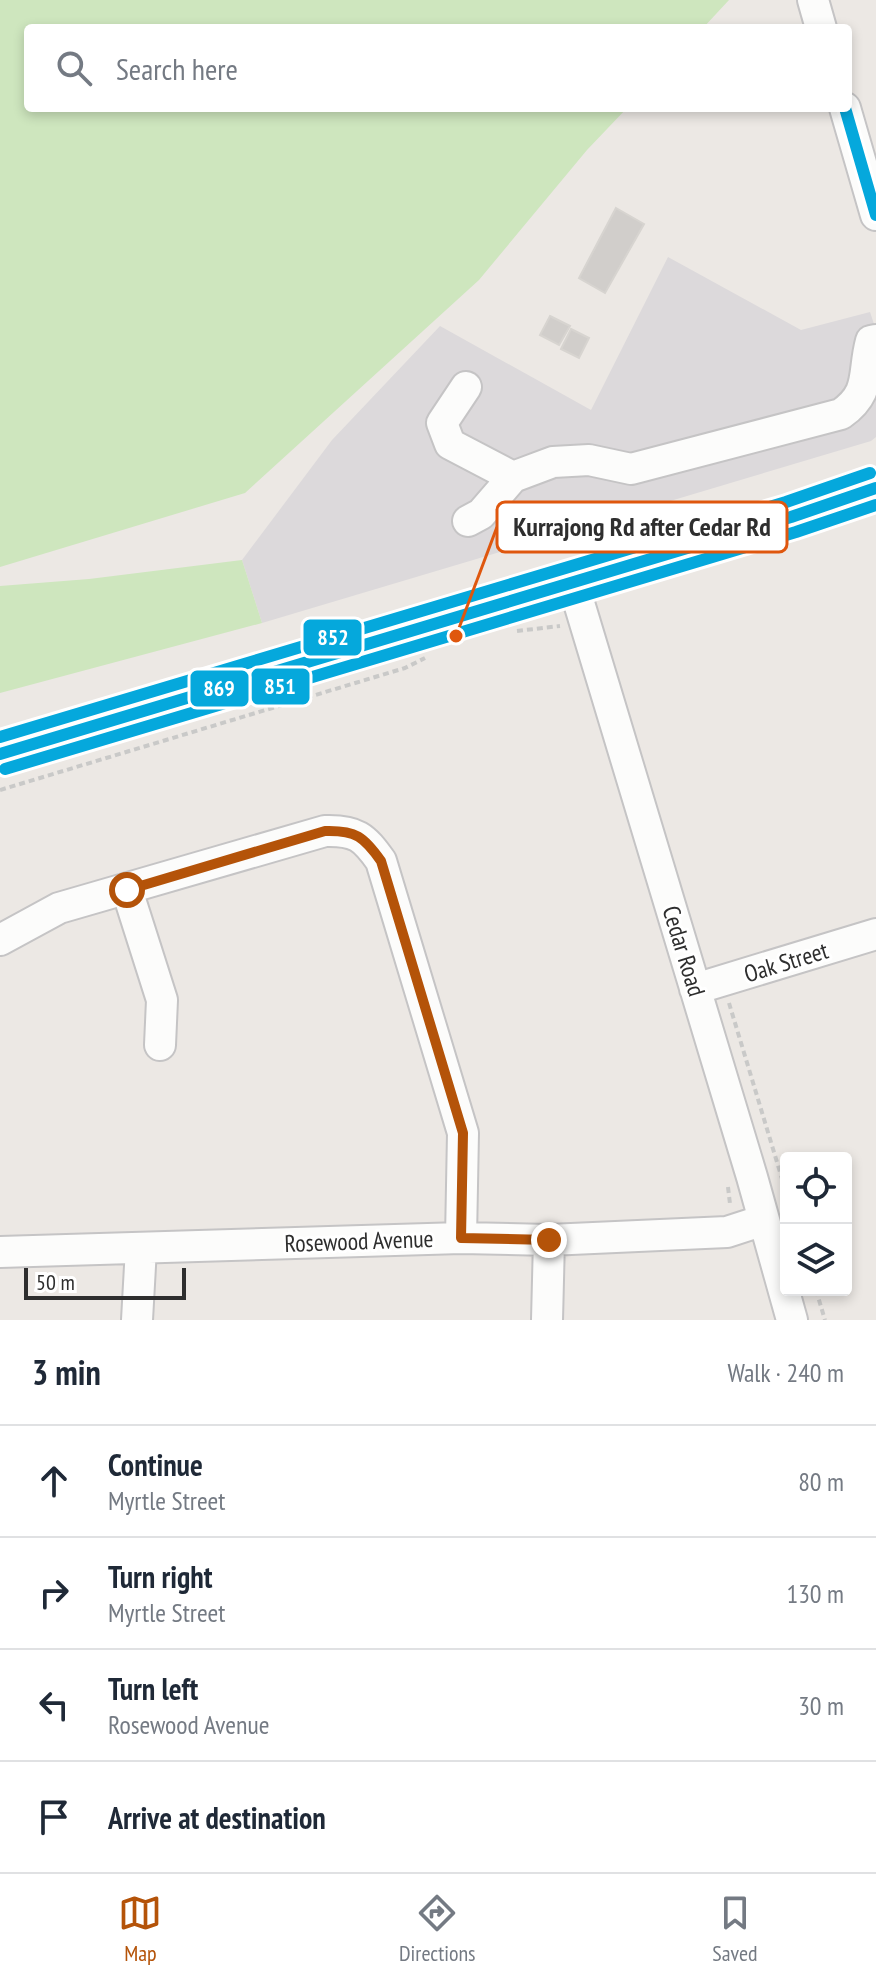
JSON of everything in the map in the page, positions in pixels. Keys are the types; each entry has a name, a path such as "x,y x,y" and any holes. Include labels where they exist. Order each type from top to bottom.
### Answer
{"main road":[{"path":"0,754 573,583 876,488"}],"street":[{"path":"813,0 820,24"},
{"path":"846,112 876,215"},
{"path":"468,521 481,514 513,477 553,462 576,459 631,469 841,414 861,397 868,352 871,341 876,340"},
{"path":"466,387 442,423 450,444 513,477"},
{"name":"Cedar Road","path":"573,583 792,1320"},
{"path":"0,940 59,908 325,831 345,830 366,840 381,861 463,1133 461,1238"},
{"path":"127,890 162,1000 160,1045"},
{"name":"Oak Street","path":"695,989 876,934"},
{"name":"Rosewood Avenue","path":"0,1252 461,1238 549,1240 727,1232 764,1220"},
{"path":"547,1320 549,1240"},
{"path":"137,1320 141,1248"}],"path":[{"path":"508,632 564,626"},
{"path":"0,790 405,668 432,654"},
{"path":"818,1296 825,1320"}],"shaded area":[{"path":"668,257 801,330 870,312 876,330 876,437 262,623 242,560 332,440 440,326 591,410"}],"green space":[{"path":"0,0 729,0 707,24 24,24 24,112 623,112 587,150 479,280 245,493 0,567"},
{"path":"242,560 262,623 0,693 0,586 89,579"}],"building":[{"path":"616,208 644,224 605,293 579,278"},
{"path":"550,316 570,326 559,345 540,335"},
{"path":"571,329 589,338 579,358 561,349"}],"transit line":[{"name":"869","path":"846,112 876,215"},
{"name":"852","path":"0,737 786,502 870,473"},
{"name":"869","path":"0,754 791,517 876,488"},
{"name":"851","path":"5,769 796,532 876,505"}],"place":[{"name":"Kurrajong Rd after Cedar Rd","path":"456,636"}],"route":[{"path":"127,890 325,831 345,830 366,840 381,861 463,1133 461,1238 549,1240"}]}
